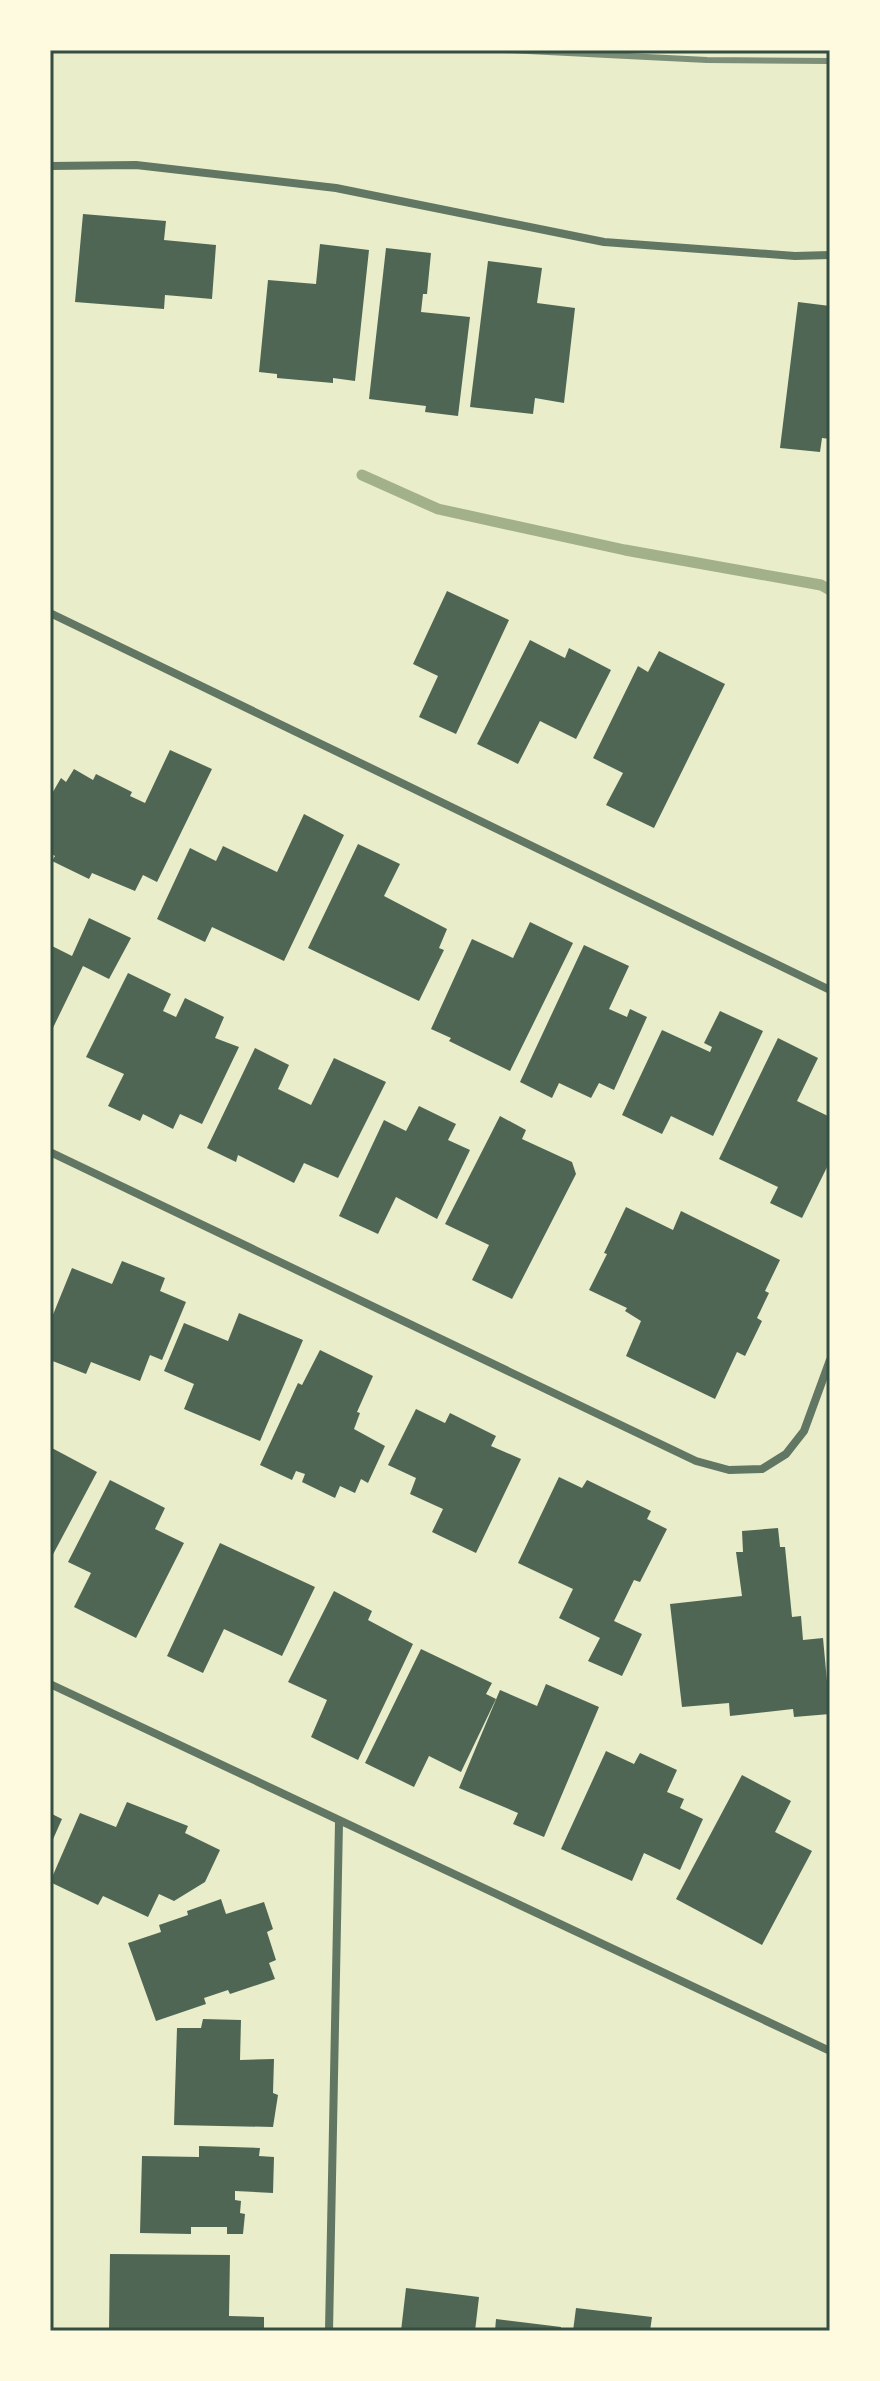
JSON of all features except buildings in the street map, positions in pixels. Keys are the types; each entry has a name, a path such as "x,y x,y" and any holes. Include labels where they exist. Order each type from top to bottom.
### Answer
{"street":[{"path":"50,166 136,165 336,188 604,242 795,256 830,255"},
{"path":"50,613 830,990"},
{"path":"50,1152 696,1461 729,1470 762,1469 786,1454 804,1431 830,1360"},
{"path":"50,1684 830,2051"},
{"path":"329,2331 339,1822"}],"waterway":[{"path":"362,475 438,509 625,550 821,585 830,590"}],"railway":[{"path":"506,50 707,60 830,61"}]}
